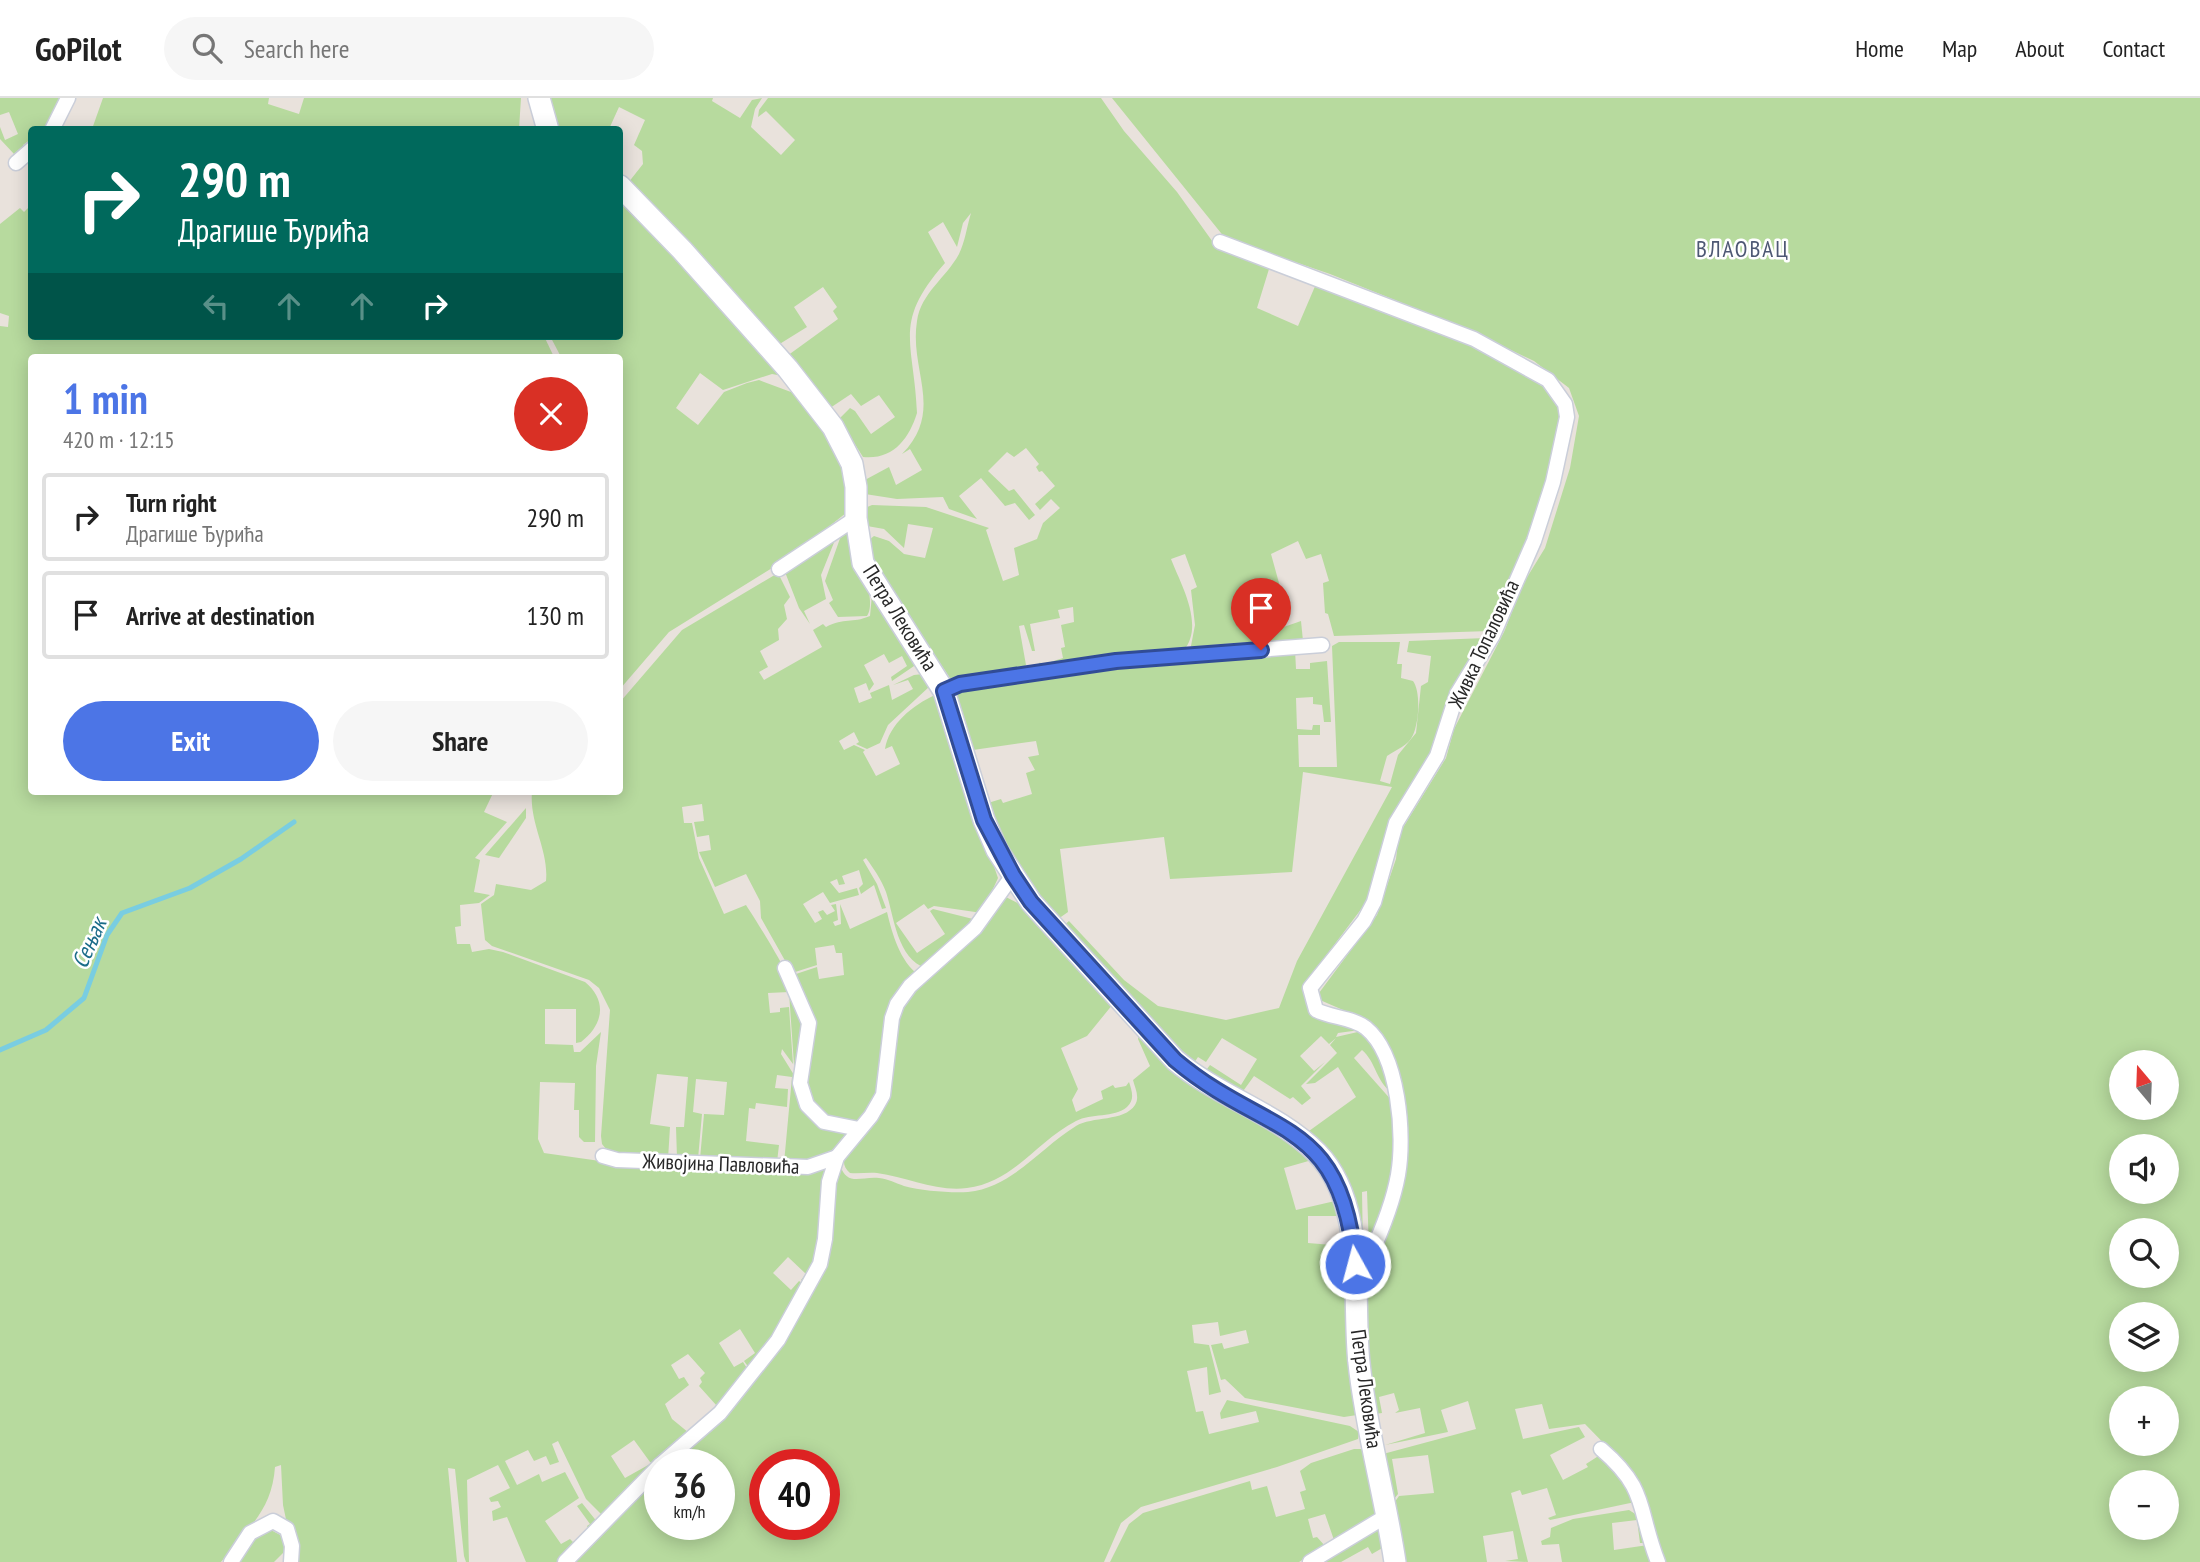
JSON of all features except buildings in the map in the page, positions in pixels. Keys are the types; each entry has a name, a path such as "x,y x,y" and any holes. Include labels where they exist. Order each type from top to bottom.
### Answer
{"street":[{"path":"54,126 68,98"},
{"path":"539,98 547,126"},
{"path":"16,163 28,152"},
{"name":"Петра Лековића","path":"623,189 682,250 788,369 833,427 852,464 859,548 869,574 944,691 984,820 1013,875 1031,902 1175,1060 1192,1074 1285,1127 1318,1154 1330,1169 1340,1192 1353,1238 1359,1364 1395,1562"},
{"name":"Живка Топаловића","path":"1220,242 1474,339 1548,380 1565,404 1567,417 1553,482 1534,541 1493,635 1457,694 1437,756 1396,823 1374,902 1364,921 1310,988 1315,1010 1357,1023 1376,1040 1389,1066 1396,1095 1401,1139 1398,1177 1370,1256 1355,1264"},
{"path":"779,569 856,518"},
{"path":"944,691 960,684 1116,661 1322,645"},
{"name":"Живојина Павловића","path":"679,1449 706,1427 745,1385 771,1350 814,1278 823,1252 829,1182 837,1157 883,1095 892,1018 897,1004 910,986 975,928 1013,875"},
{"path":"785,968 809,1023 800,1083 807,1105 824,1122 859,1129"},
{"name":"Живојина Павловића","path":"603,1156 617,1160 808,1167 837,1157"},
{"path":"1601,1449 1626,1472 1636,1488 1658,1562"},
{"name":"Живојина Павловића","path":"565,1562 644,1481"},
{"path":"1310,1562 1388,1515"},
{"path":"231,1562 250,1533 273,1521 287,1528 292,1546 291,1562"}],"green space":[{"path":"0,98 64,98 48,126 28,126 28,141 23,145 26,150 15,155 0,139 0,127 5,140 18,134 9,112 0,115"},
{"path":"103,98 269,98 268,104 299,114 304,98 521,98 519,126 93,126"},
{"path":"546,98 713,98 712,101 740,118 752,100 762,98 755,109 751,127 781,155 795,140 766,111 758,117 759,110 768,98 1101,98 1124,131 1177,192 1215,245 1269,269 1257,308 1298,326 1316,284 1478,348 1549,387 1562,407 1541,512 1490,631 1334,636 1328,614 1325,613 1323,583 1329,581 1321,554 1306,559 1298,541 1271,554 1282,594 1261,603 1260,632 1251,645 1190,651 1195,625 1191,590 1197,587 1185,554 1171,559 1185,591 1191,616 1190,640 1184,650 1037,668 1040,662 1041,665 1063,658 1061,648 1065,647 1061,625 1074,622 1073,607 1058,610 1060,618 1030,624 1035,651 1032,651 1024,625 1019,626 1026,665 1022,669 950,678 871,560 869,540 874,536 889,541 904,554 925,558 933,528 908,524 904,548 884,529 867,526 865,508 872,505 926,507 989,528 986,530 1003,581 1019,575 1014,548 1037,539 1043,523 1060,508 1051,499 1040,510 1035,504 1055,486 1042,471 1039,472 1036,467 1039,464 1026,448 1014,457 1007,452 988,471 1009,491 1014,489 1035,515 1029,520 1015,503 1005,506 981,478 959,496 977,519 949,509 943,497 897,499 865,494 863,481 889,467 896,485 922,470 910,449 902,454 915,438 924,406 917,357 917,321 923,302 959,254 971,213 963,223 957,247 943,222 928,232 945,263 928,284 912,318 910,334 917,413 914,422 904,439 891,451 874,457 863,457 839,419 850,408 871,434 895,417 879,395 861,406 851,394 830,408 787,356 838,319 833,311 837,307 823,287 794,307 807,327 778,345 628,183 643,164 642,151 634,145 645,120 619,107 610,126 556,126"},
{"path":"1112,98 2200,98 2200,1562 1662,1562 1626,1466 1585,1424 1549,1429 1542,1404 1515,1409 1523,1439 1579,1427 1585,1437 1550,1455 1563,1480 1588,1467 1586,1464 1600,1455 1609,1459 1635,1502 1550,1520 1548,1518 1556,1515 1547,1488 1522,1495 1520,1490 1511,1493 1528,1562 1505,1561 1518,1559 1513,1531 1483,1536 1487,1562 1404,1562 1394,1503 1399,1496 1434,1493 1428,1455 1392,1459 1398,1494 1394,1499 1383,1454 1476,1429 1468,1401 1441,1410 1448,1432 1385,1445 1425,1433 1420,1408 1395,1413 1399,1410 1394,1393 1379,1397 1382,1413 1375,1414 1366,1360 1364,1285 1403,1161 1381,1041 1338,1014 1343,1010 1320,1000 1319,993 1377,915 1396,859 1399,834 1446,758 1454,729 1504,632 1523,584 1545,548 1570,468 1579,416 1569,388 1534,361 1462,327 1330,274 1225,238"},
{"path":"623,201 783,376 772,374 723,390 700,373 676,408 698,425 724,392 759,380 799,395 845,464 846,513 793,555 669,632 623,686 623,354 559,354 552,340 623,340"},
{"path":"20,208 24,212 28,208 28,340 546,340 553,354 28,354 28,795 492,795 484,812 507,822 475,858 480,860 474,892 490,895 479,903 460,905 461,926 455,927 457,944 470,944 472,952 489,949 503,952 585,982 600,1005 598,1021 594,1028 581,1042 576,1043 576,1009 545,1009 545,1044 573,1045 574,1052 580,1052 601,1032 596,1066 595,1142 584,1142 579,1137 579,1110 574,1110 575,1083 540,1082 538,1139 544,1153 600,1161 829,1165 821,1245 807,1284 801,1280 806,1274 788,1257 773,1273 791,1290 799,1281 806,1286 752,1372 744,1361 755,1353 740,1329 719,1343 734,1367 743,1362 750,1373 717,1406 699,1386 702,1382 700,1378 705,1373 688,1354 671,1365 679,1379 684,1377 689,1385 665,1404 672,1419 689,1433 672,1449 644,1449 644,1454 634,1440 611,1456 625,1478 644,1467 644,1476 602,1515 586,1499 558,1441 552,1444 559,1462 550,1465 546,1456 534,1461 528,1450 505,1461 517,1485 539,1474 542,1482 565,1472 579,1498 545,1521 561,1544 570,1539 573,1542 589,1530 587,1526 590,1524 577,1506 582,1503 598,1523 561,1562 526,1562 507,1517 493,1521 492,1511 501,1507 498,1501 491,1502 489,1498 510,1488 498,1465 467,1480 469,1562 466,1562 464,1556 455,1469 448,1468 457,1562 295,1562 283,1505 281,1465 275,1467 269,1496 257,1519 221,1562 0,1562 0,326 8,327 9,316 0,313 0,224"},
{"path":"848,526 868,586 870,609 867,616 838,617 829,603 833,600 825,581 844,527"},
{"path":"835,540 821,575 826,599 804,611 810,624 799,608 785,572"},
{"path":"778,573 790,597 784,605 787,619 778,629 779,640 760,651 768,667 759,672 764,680 822,647 813,630 823,624 826,627 870,616 872,595 917,664 892,681 891,677 907,666 902,656 889,663 884,654 864,665 874,684 869,691 866,683 854,688 859,703 872,698 870,693 889,685 892,700 913,689 908,680 893,685 914,675 923,674 930,686 888,725 880,743 867,749 856,744 859,742 854,732 839,741 844,750 854,745 865,750 863,752 876,776 900,764 892,746 885,749 891,731 903,716 935,695 998,878 982,913 934,906 928,909 924,904 896,923 917,953 945,934 930,911 933,909 977,920 952,948 926,968 916,963 903,946 884,887 866,858 863,860 877,884 886,908 882,909 874,885 861,894 859,888 863,884 859,870 842,876 845,884 839,885 837,879 830,882 839,893 857,888 859,895 830,903 823,892 803,904 815,923 822,919 818,912 823,910 827,915 835,911 831,905 836,904 838,920 833,922 835,926 841,924 840,904 850,929 887,912 902,955 919,975 907,986 891,1009 884,1039 883,1070 877,1098 869,1111 857,1122 843,1123 824,1117 807,1095 803,1075 810,1049 812,1025 793,975 817,967 819,979 844,975 842,953 836,953 834,945 815,948 817,965 792,973 761,918 760,901 746,874 715,887 699,852 711,850 709,835 697,837 694,822 704,821 702,804 682,807 684,823 692,823 699,858 724,914 746,905 782,965 799,1000 805,1016 807,1034 799,1067 794,1065 789,992 768,993 770,1013 789,1007 793,1064 782,1049 781,1054 794,1075 806,1111 820,1123 849,1132 836,1148 813,1161 784,1163 792,1077 777,1075 775,1088 788,1089 787,1107 756,1103 755,1109 749,1108 746,1141 779,1145 777,1162 700,1159 704,1114 724,1115 727,1082 696,1079 693,1112 702,1114 698,1159 677,1158 676,1127 684,1127 688,1077 657,1074 650,1124 670,1127 668,1159 611,1155 602,1144 601,1136 610,1010 599,988 589,980 492,946 485,940 481,904 494,895 496,884 531,890 546,881 545,859 533,815 532,795 623,795 623,699 682,630"},
{"path":"1301,621 1303,641 1268,645 1275,630"},
{"path":"1486,638 1435,747 1389,825 1373,887 1362,908 1316,969 1305,993 1306,1005 1312,1013 1360,1030 1338,1033 1336,1037 1362,1031 1378,1050 1391,1092 1362,1050 1354,1058 1393,1102 1396,1170 1369,1249 1367,1191 1362,1192 1363,1249 1309,1131 1356,1097 1338,1067 1315,1083 1306,1084 1337,1053 1330,1045 1336,1038 1329,1044 1321,1036 1300,1056 1314,1071 1325,1062 1301,1086 1311,1098 1302,1105 1293,1097 1290,1099 1254,1076 1241,1094 1204,1073 1210,1065 1241,1085 1257,1059 1222,1038 1206,1062 1198,1057 1194,1063 1184,1058 1063,926 1069,921 1124,980 1158,1006 1226,1020 1279,1008 1297,961 1392,787 1303,772 1292,872 1170,879 1164,837 1060,849 1068,912 1058,919 1003,844 988,803 1001,799 1003,803 1032,794 1026,773 1035,770 1028,757 1039,755 1036,741 973,750 957,695 962,689 1088,668 1295,650 1296,669 1310,669 1310,663 1327,661 1331,722 1324,722 1322,705 1313,704 1313,697 1296,698 1297,729 1312,730 1313,725 1320,725 1320,735 1298,735 1299,767 1337,767 1332,646 1339,642 1400,642 1397,664 1402,664 1401,678 1413,681 1416,686 1418,714 1421,686 1428,682 1431,656 1407,652 1409,641","holes":["1418,716 1416,733 1398,755 1390,784 1380,781 1387,756 1411,739"]},
{"path":"526,808 526,818 499,858 485,855"},
{"path":"1002,895 1025,907 1113,1004 1087,1036 1061,1048 1078,1089 1072,1100 1076,1112 1103,1099 1101,1091 1113,1085 1115,1088 1126,1086 1129,1082 1131,1101 1127,1107 1116,1113 1076,1121 1012,1169 984,1184 956,1189 877,1173 850,1173 844,1158 878,1112 894,1034 904,1007 927,973"},
{"path":"1139,1034 1163,1062 1288,1141 1312,1160 1284,1168 1296,1210 1335,1201 1340,1216 1308,1216 1308,1243 1344,1246 1357,1415 1344,1417 1245,1398 1225,1379 1221,1380 1211,1345 1222,1343 1224,1349 1249,1343 1246,1330 1220,1336 1218,1322 1192,1325 1194,1343 1209,1345 1221,1392 1209,1395 1207,1367 1187,1371 1196,1412 1203,1411 1209,1434 1259,1422 1256,1411 1221,1419 1220,1413 1227,1400 1350,1426 1359,1432 1358,1439 1277,1467 1141,1507 1121,1523 1104,1562 569,1562 644,1488 644,1540 735,1540 735,1449 686,1449 811,1290 840,1165 847,1176 855,1179 882,1179 904,1186 945,1192 984,1189 1012,1175 1076,1126 1130,1110 1137,1099 1133,1080 1150,1066 1138,1039"},
{"path":"1354,1449 1364,1449 1378,1508 1375,1516 1334,1540 1325,1514 1308,1519 1313,1538 1317,1537 1325,1546 1299,1562 1110,1562 1129,1524 1143,1513 1250,1481 1252,1490 1267,1486 1276,1517 1305,1509 1300,1492 1306,1490 1300,1471 1311,1463"},
{"path":"1629,1510 1640,1517 1647,1543 1640,1543 1637,1520 1612,1523 1614,1550 1648,1545 1655,1562 1562,1562 1559,1544 1542,1545 1541,1541 1550,1537 1551,1528 1573,1519"},
{"path":"1380,1527 1384,1547 1372,1554 1368,1547 1341,1562 1316,1562"},
{"path":"269,1529 284,1537 286,1550 274,1562 239,1562 257,1536"}],"waterway":[{"name":"Сењак","path":"0,1050 46,1030 84,998 107,935 122,913 190,888 241,859 294,822"}],"district":[{"name":"ВЛАОВАЦ","path":"1743,249"}],"route":[{"path":"1261,650 1116,661 960,684 944,691 984,820 997,850 1031,902 1175,1060 1192,1074 1285,1127 1318,1154 1330,1169 1348,1215 1355,1264"}]}
